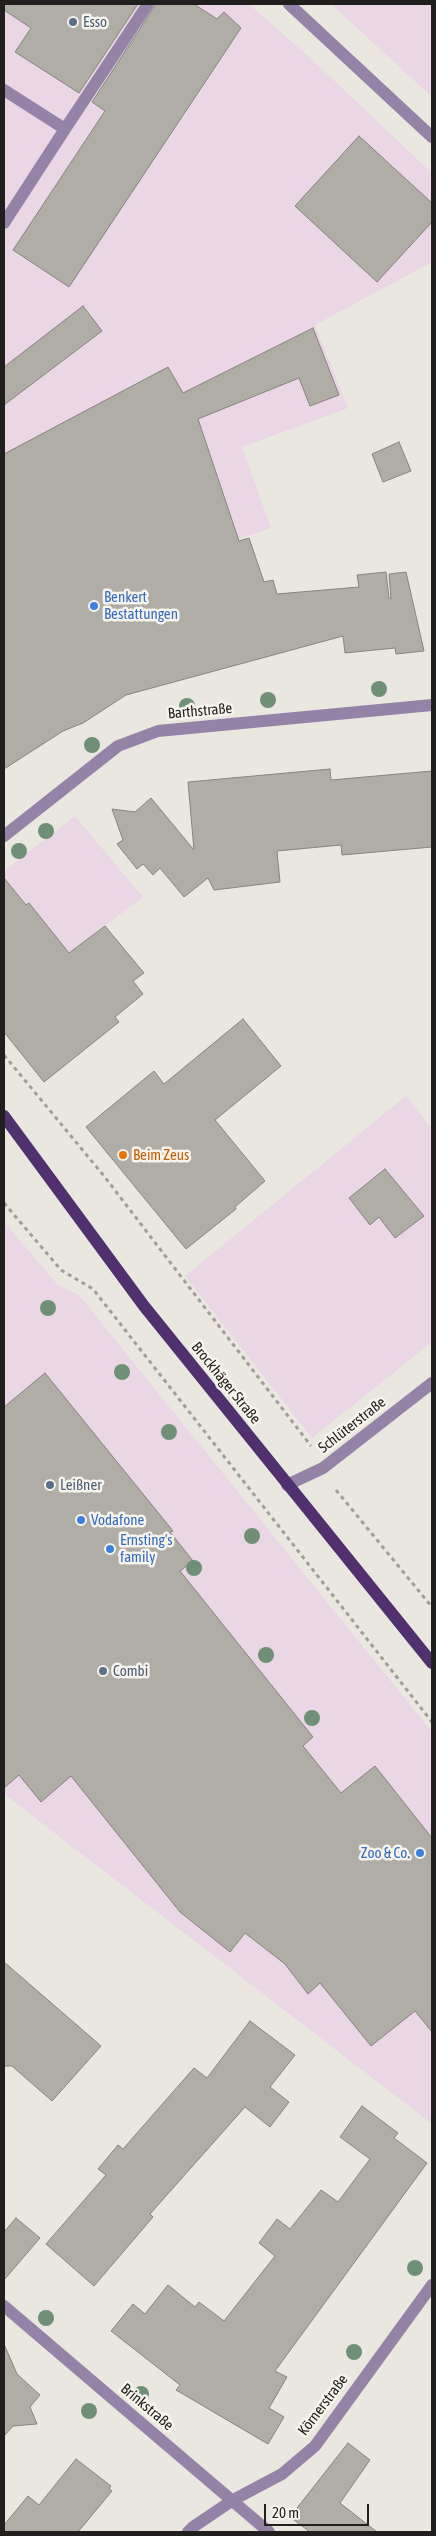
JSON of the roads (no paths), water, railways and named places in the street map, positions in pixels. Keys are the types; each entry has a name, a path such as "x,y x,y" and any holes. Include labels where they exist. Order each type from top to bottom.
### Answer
{"main road":[{"name":"Brockhäger Straße","path":"4,1116 144,1306 432,1663"}],"street":[{"path":"4,223 148,4"},
{"path":"289,4 432,137"},
{"path":"4,90 65,129"},
{"name":"Barthstraße","path":"4,836 118,746 158,731 432,705"},
{"name":"Schlüterstraße","path":"287,1485 320,1470 432,1383"},
{"name":"Körnerstraße","path":"188,2532 193,2526 233,2500 282,2474 315,2446 432,2285"},
{"name":"Brinkstraße","path":"4,2306 269,2532"}],"place":[{"name":"Esso","path":"73,22"},
{"name":"Benkert Bestattungen","path":"94,606"},
{"name":"Beim Zeus","path":"123,1155"},
{"name":"Leißner","path":"50,1485"},
{"name":"Vodafone","path":"81,1520"},
{"name":"Ernsting's family","path":"110,1549"},
{"name":"Combi","path":"103,1671"},
{"name":"Zoo & Co.","path":"420,1853"}]}
